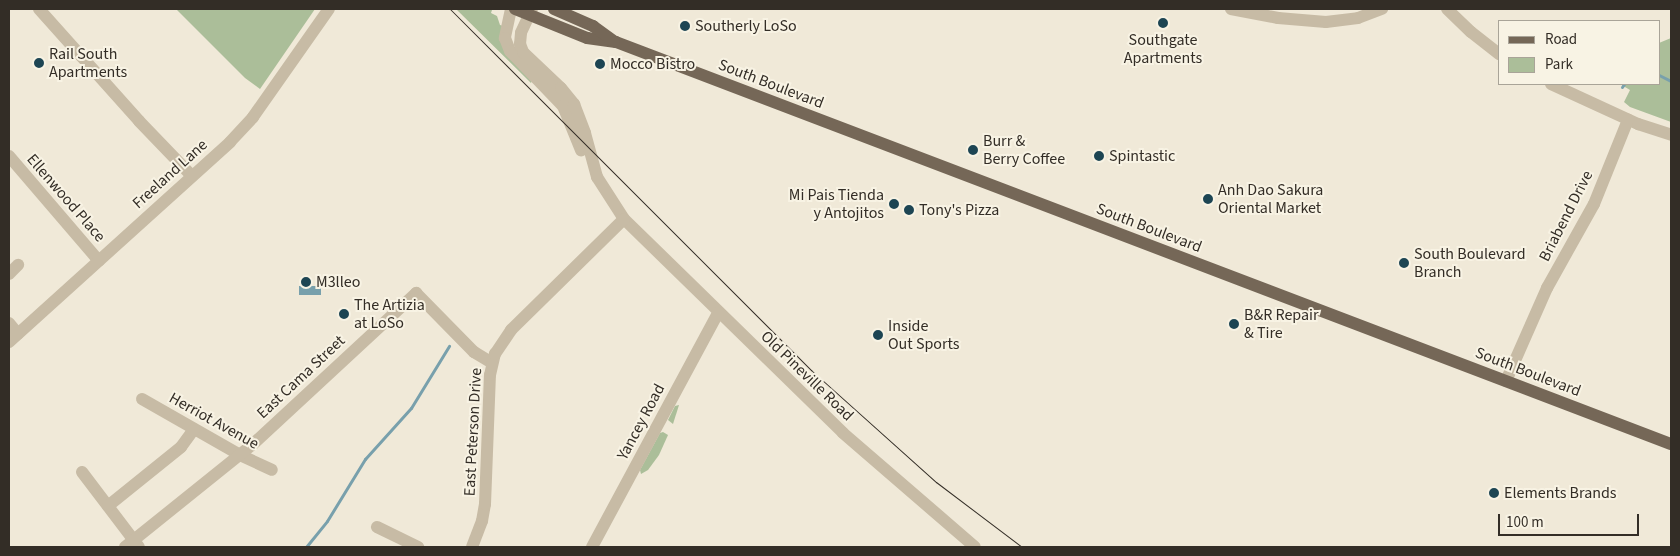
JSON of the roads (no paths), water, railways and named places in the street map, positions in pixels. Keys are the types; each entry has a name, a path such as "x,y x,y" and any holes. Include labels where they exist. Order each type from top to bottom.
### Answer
{"main road":[{"name":"South Boulevard","path":"515,9 531,12 587,38 616,42 1671,444"},
{"name":"South Boulevard","path":"554,9 593,26 616,42"}],"street":[{"path":"39,9 192,176"},
{"name":"Freeland Lane","path":"14,338 230,142 253,117 329,9"},
{"name":"Old Pineville Road","path":"511,9 505,38 510,51 563,106 578,137 587,171 598,195 611,212 624,219"},
{"path":"1231,9 1278,18 1326,22 1358,18 1382,9"},
{"path":"1448,9 1471,32 1498,53"},
{"name":"Old Pineville Road","path":"531,12 521,33 520,44 523,52 561,88 574,104 585,133 597,177 624,219 870,458 975,547"},
{"path":"1553,85 1628,120 1671,135"},
{"name":"Briabend Drive","path":"1506,381 1547,288 1594,204 1628,120"},
{"name":"Ellenwood Place","path":"9,156 99,261"},
{"name":"East Peterson Drive","path":"472,547 482,522 485,504 488,401 492,363 502,342 511,330 624,219"},
{"name":"East Cama Street","path":"133,545 240,455 416,293 474,352 492,363"},
{"name":"Yancey Road","path":"592,547 718,312"},
{"path":"9,324 14,338"},
{"name":"Herriot Avenue","path":"142,399 240,455 272,470"},
{"path":"108,506 181,447 194,429"},
{"path":"82,472 108,506 133,545"},
{"path":"378,527 418,547"}],"water":[{"path":"299,286 321,286 321,295 299,295"}],"waterway":[{"path":"1660,76 1671,81"},
{"path":"306,547 327,521 365,459 411,408 449,346"}],"tram line":[{"path":"450,9 811,370 936,482 1022,547"}],"place":[{"name":"Southgate Apartments","path":"1163,23"},
{"name":"Southerly LoSo","path":"685,26"},
{"name":"Rail South Apartments","path":"39,63"},
{"name":"Mocco Bistro","path":"600,64"},
{"name":"Burr & Berry Coffee","path":"973,150"},
{"name":"Spintastic","path":"1099,156"},
{"name":"Anh Dao Sakura Oriental Market","path":"1208,199"},
{"name":"Mi Pais Tienda y Antojitos","path":"894,204"},
{"name":"Tony's Pizza","path":"909,210"},
{"name":"South Boulevard Branch","path":"1404,263"},
{"name":"M3lleo","path":"306,282"},
{"name":"The Artizia at LoSo","path":"344,314"},
{"name":"B&R Repair & Tire","path":"1234,324"},
{"name":"Inside Out Sports","path":"878,335"},
{"name":"Elements Brands","path":"1494,493"}]}
